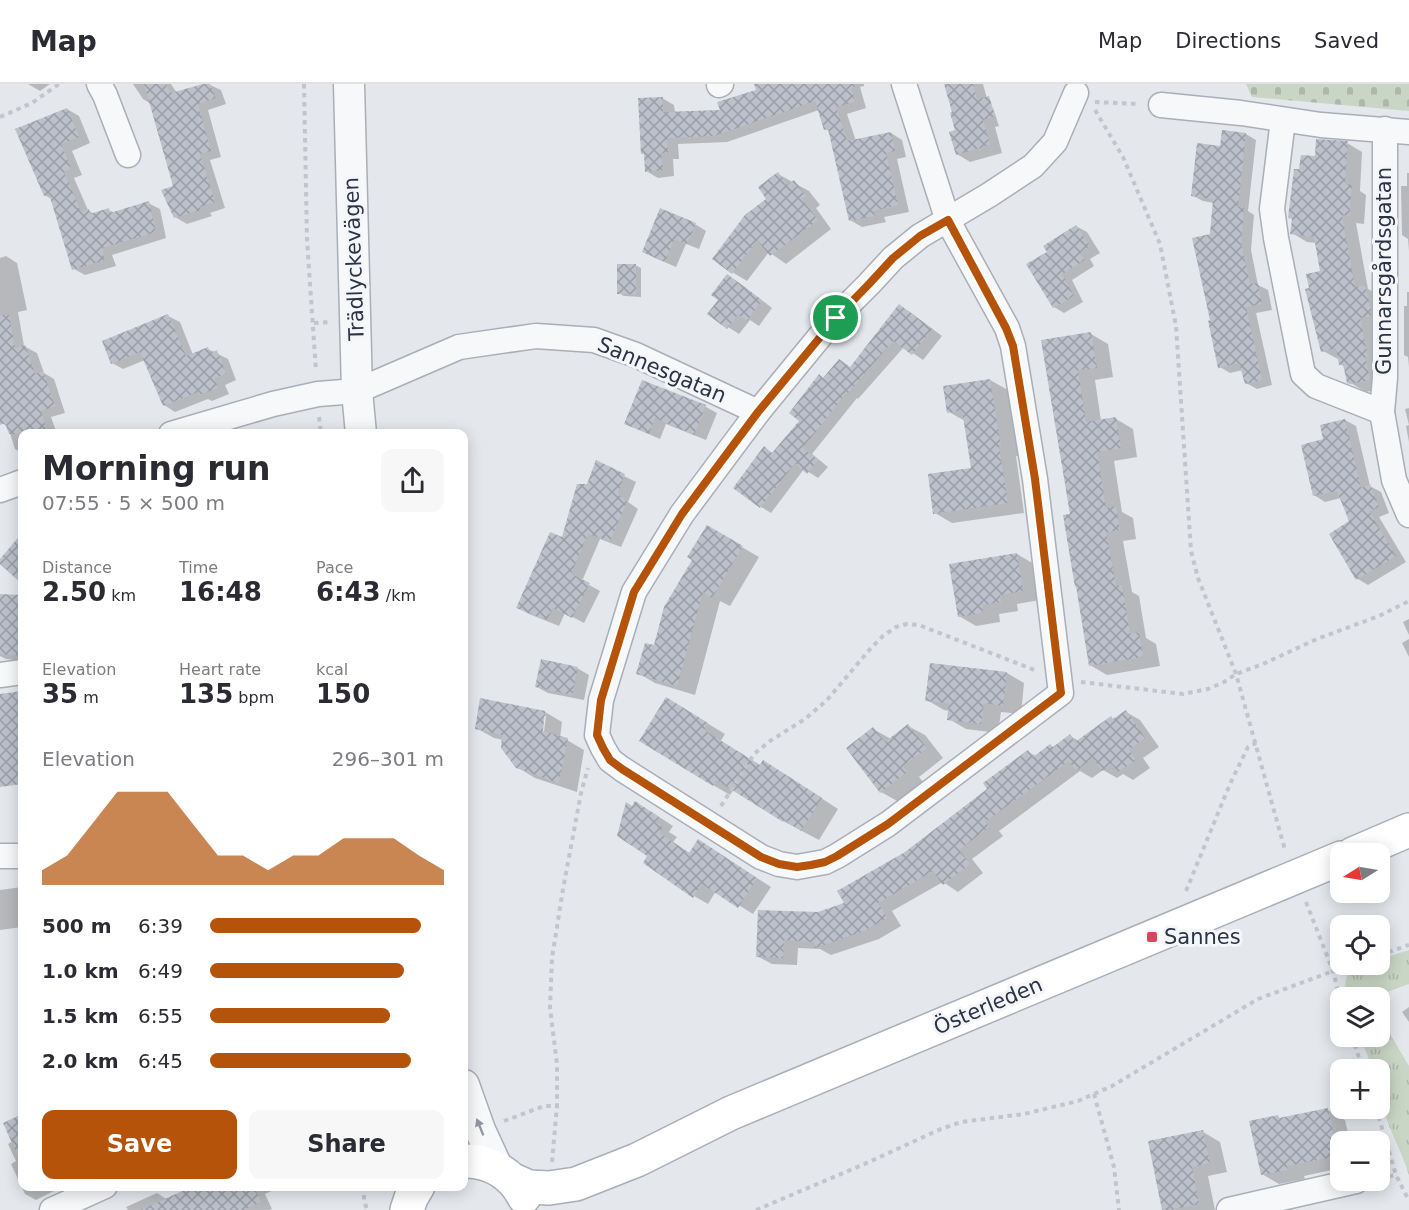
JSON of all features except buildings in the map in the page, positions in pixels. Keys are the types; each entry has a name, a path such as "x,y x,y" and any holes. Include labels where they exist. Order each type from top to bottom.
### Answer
{"main road":[{"path":"1379,843 1409,830"},
{"name":"Österleden","path":"505,1175 529,1187 549,1188 576,1184 637,1160 730,1113 1330,863"},
{"name":"Österleden","path":"573,1210 637,1160"},
{"path":"468,1161 480,1162 505,1175 522,1192 528,1210"}],"street":[{"path":"99,84 128,156"},
{"name":"Trädlyckevägen","path":"349,84 357,391 361,429"},
{"path":"904,84 948,220 1006,328 1013,346 1035,479 1061,693 888,824 825,862 797,867 779,864 761,857 610,760 597,735 601,700 634,592 682,514 758,412 836,318 893,258 920,236 948,220 989,195 1033,166 1055,142 1076,93"},
{"path":"1161,105 1241,113 1321,125 1409,132"},
{"name":"Gunnarsgårdsgatan","path":"1283,120 1272,208 1303,374 1316,386 1382,412"},
{"name":"Gunnarsgårdsgatan","path":"1384,129 1385,378 1382,412 1394,480 1409,515"},
{"name":"Sannesgatan","path":"188,429 273,404 318,394 357,391 459,347 536,336 594,340 636,355 758,412"},
{"path":"0,489 18,483"},
{"path":"0,675 18,673"},
{"path":"0,856 18,856"},
{"path":"468,1096 480,1130 505,1175"},
{"path":"1229,1210 1330,1187"},
{"path":"52,1210 94,1191"}],"path":[{"path":"0,117 32,103 59,84"},
{"path":"304,84 307,240 321,429"},
{"path":"1161,105 1088,102 1123,156 1160,244 1176,326 1191,551 1198,578 1236,674 1285,850"},
{"path":"480,1130 544,1106 557,1106 557,1064 550,1008 552,958 562,889 581,793 597,735"},
{"path":"1179,898 1188,890 1239,765 1248,747 1256,742"},
{"path":"1304,896 1330,963"},
{"path":"1390,952 1409,945"},
{"path":"756,1210 961,1122 1024,1114 1078,1101 1112,1086 1258,999 1330,972"},
{"path":"1094,1094 1114,1167 1119,1210"},
{"path":"1379,1119 1396,1175 1409,1201"},
{"path":"1390,1176 1396,1175"},
{"path":"364,1191 367,1210"}],"green space":[{"path":"1246,84 1409,84 1409,111 1252,97"},
{"path":"1409,950 1409,984 1390,991 1390,987 1346,987 1348,975 1390,975 1390,956"},
{"path":"1390,1034 1409,1066 1409,1175 1387,1119 1390,1119 1390,1059 1369,1059 1364,1047 1390,1047"}],"place":[{"name":"Sannes","path":"1152,937"}],"route":[{"path":"948,220 1006,328 1013,346 1035,479 1061,693 888,824 825,862 797,867 779,864 761,857 622,769 610,760 597,735 601,700 634,592 682,514 758,412 836,318 893,258 920,236 948,220"}]}
